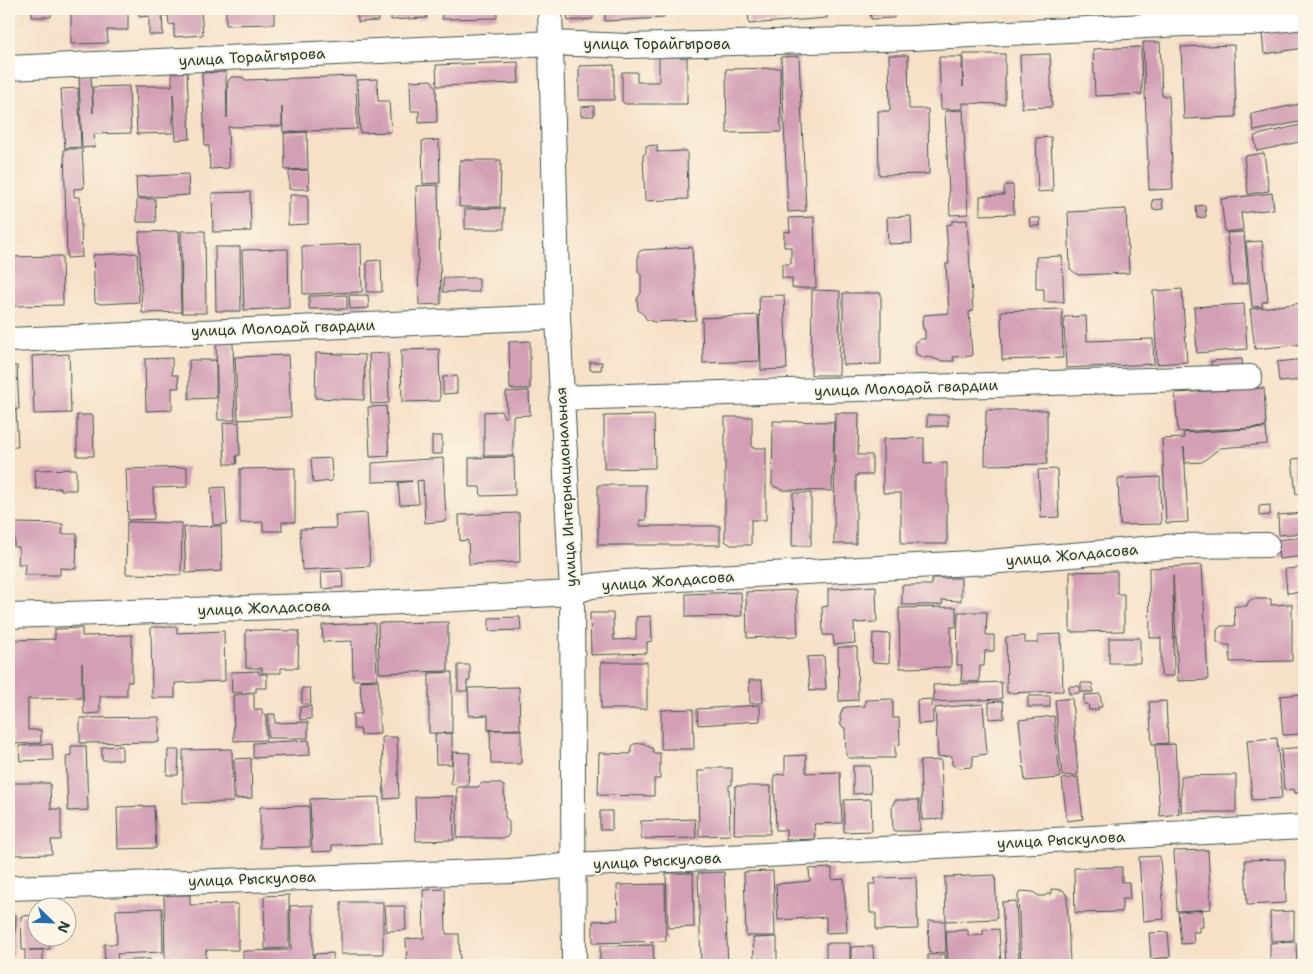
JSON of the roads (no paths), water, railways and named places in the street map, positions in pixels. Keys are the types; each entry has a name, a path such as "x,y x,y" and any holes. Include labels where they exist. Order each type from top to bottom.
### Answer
{"street":[{"name":"улица Интернациональная","path":"550,9 561,398 572,592 574,965"},
{"name":"улица Торайгырова","path":"9,68 551,43 628,46 914,38 1184,24 1251,23 1304,17"},
{"name":"улица Молодой гвардии","path":"9,340 558,317"},
{"name":"улица Молодой гвардии","path":"561,398 1250,377"},
{"name":"улица Жолдасова","path":"9,616 341,605 572,592 591,586 625,582 990,562 1178,546 1267,545"},
{"name":"улица Рыскулова","path":"9,888 512,871 574,865 1304,827"}]}
